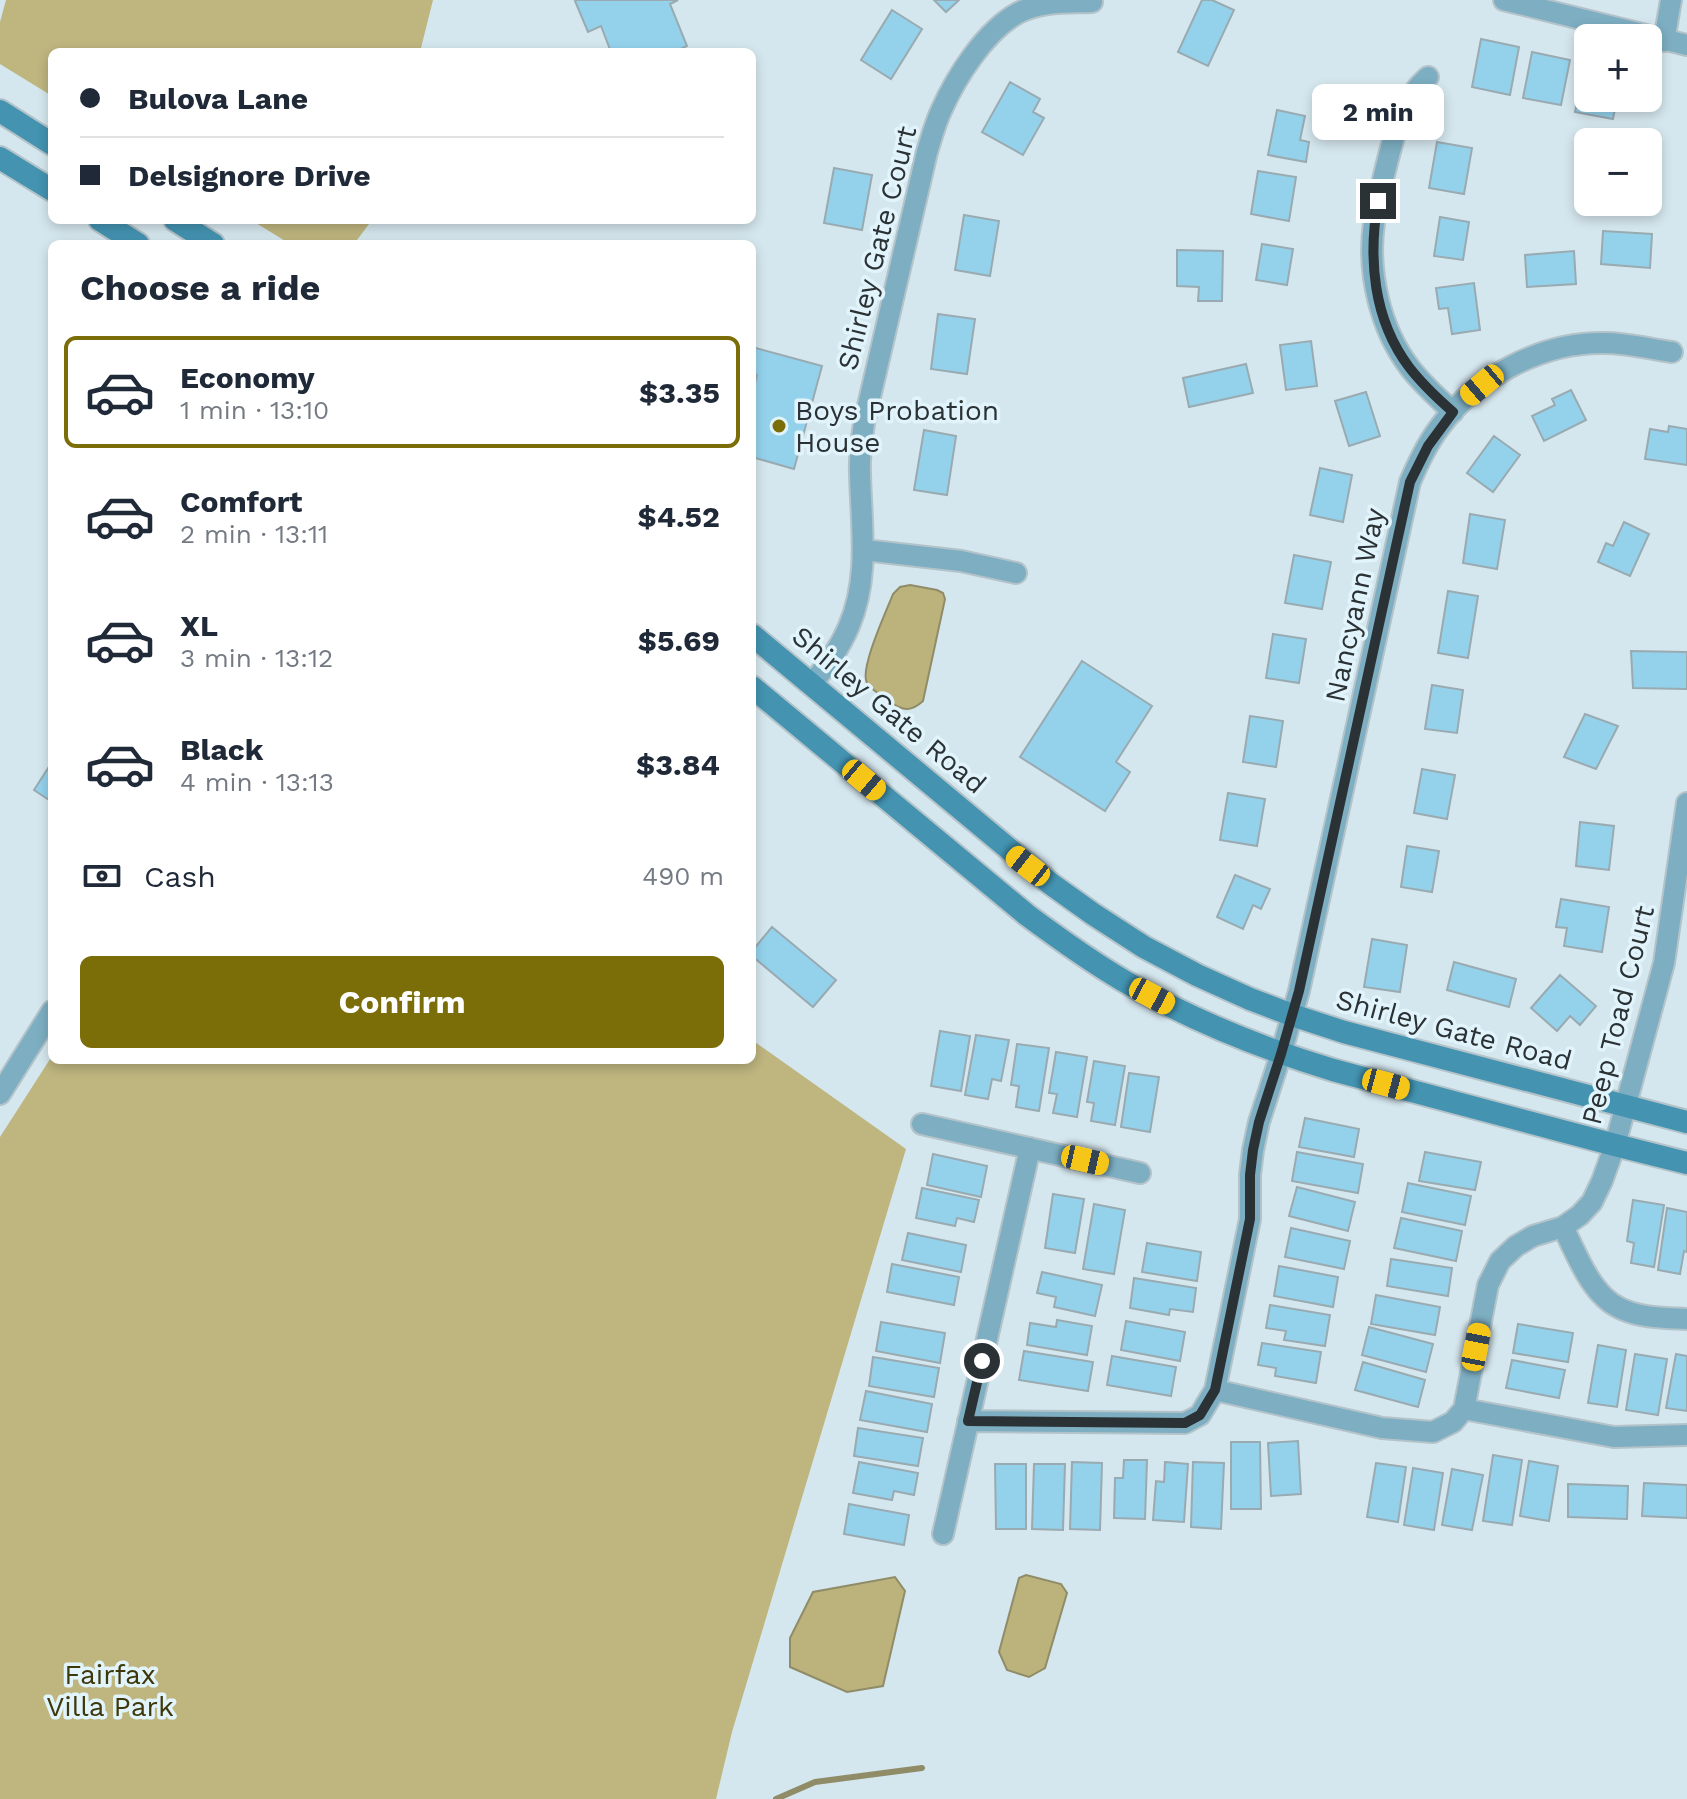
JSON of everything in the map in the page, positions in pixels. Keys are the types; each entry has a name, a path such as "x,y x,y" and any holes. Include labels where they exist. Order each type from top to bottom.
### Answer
{"main road":[{"path":"0,111 48,141"},
{"path":"0,158 48,188"},
{"path":"106,224 132,240"},
{"path":"181,224 207,240"},
{"name":"Shirley Gate Road","path":"756,638 1051,884 1144,947 1197,975 1250,999 1344,1032 1687,1122"},
{"path":"756,690 1027,915 1124,981 1180,1011 1281,1054 1333,1070 1687,1163"}],"street":[{"path":"1504,0 1687,45"},
{"path":"1664,41 1671,0"},
{"name":"Shirley Gate Court","path":"812,684 838,649 850,625 862,580 864,550 860,469 864,423 927,152 940,113 972,57 1007,21 1020,12 1040,5 1092,2"},
{"path":"1428,77 1415,88 1400,115 1378,201 1372,259 1377,296 1402,356 1431,393 1453,412"},
{"name":"Nancyann Way","path":"1215,1390 1250,1219 1250,1175 1259,1122 1292,1015 1410,482 1428,446 1453,412 1502,371 1547,352 1574,345 1609,342 1672,352"},
{"path":"864,550 961,561 1016,573"},
{"name":"Peep Toad Court","path":"1563,1227 1592,1202 1615,1145 1664,963 1687,803"},
{"path":"0,1094 48,1017"},
{"path":"922,1124 1140,1173"},
{"path":"943,1534 1030,1148"},
{"path":"968,1421 1185,1423 1200,1415 1215,1390 1382,1428 1433,1432 1453,1422 1464,1409 1488,1285 1500,1261 1533,1236 1563,1227 1585,1271 1604,1298 1630,1313 1687,1319"},
{"path":"1464,1409 1614,1437 1687,1435"}],"green space":[{"path":"6,0 433,0 421,48 48,48 48,94 0,64 0,22"},
{"path":"258,224 369,224 357,240 284,240"},
{"name":"Fairfax Villa Park","path":"756,1043 906,1149 732,1732 716,1799 0,1799 0,1137 48,1062 756,1064"}],"shaded area":[{"path":"910,585 937,590 943,593 945,599 923,701 907,709 875,691 867,683 866,676 870,653 893,594 900,587"},
{"path":"1026,1575 1061,1584 1067,1593 1045,1668 1029,1677 1007,1670 999,1652 1019,1578"},
{"path":"895,1577 905,1591 883,1686 847,1692 790,1667 790,1638 813,1592"}],"building":[{"path":"678,0 670,4 687,46 609,48 601,26 588,32 575,1"},
{"path":"934,0 959,0 946,12"},
{"path":"1202,0 1212,0 1234,10 1208,66 1178,52"},
{"path":"892,10 922,29 891,79 861,60"},
{"path":"1481,39 1519,47 1510,95 1472,87"},
{"path":"1532,52 1570,60 1561,105 1523,98"},
{"path":"1010,82 1040,99 1033,112 1044,118 1023,155 982,132"},
{"path":"1277,110 1305,116 1300,140 1309,142 1306,162 1268,155"},
{"path":"1575,112 1614,112 1613,119"},
{"path":"1437,142 1472,148 1464,194 1429,188"},
{"path":"834,168 872,175 862,230 824,223"},
{"path":"1258,171 1296,177 1289,221 1251,214"},
{"path":"964,215 999,221 990,276 955,270"},
{"path":"1440,217 1469,222 1463,260 1434,256"},
{"path":"1603,231 1652,234 1650,268 1601,264"},
{"path":"1262,244 1293,249 1287,285 1256,280"},
{"path":"1177,250 1223,251 1222,301 1198,301 1199,287 1177,286"},
{"path":"1574,251 1576,284 1527,287 1525,255"},
{"path":"1474,283 1480,330 1452,334 1448,308 1439,309 1436,288"},
{"path":"938,314 975,319 967,374 931,369"},
{"path":"1311,341 1317,386 1286,390 1280,345"},
{"name":"Boys Probation House","path":"756,348 822,366 794,469 756,458"},
{"path":"1246,364 1253,393 1189,407 1183,378"},
{"path":"1571,390 1586,420 1544,441 1532,416 1555,405 1552,399"},
{"path":"1366,392 1380,436 1349,446 1335,401"},
{"path":"1669,426 1687,429 1687,465 1645,459 1650,429 1668,432"},
{"path":"924,430 956,436 947,495 914,490"},
{"path":"1494,436 1520,455 1493,492 1467,473"},
{"path":"1320,468 1352,475 1343,522 1310,515"},
{"path":"1470,514 1505,520 1497,569 1463,563"},
{"path":"1624,522 1649,534 1630,576 1598,562 1606,543 1613,546"},
{"path":"1294,555 1331,562 1322,609 1285,603"},
{"path":"1448,591 1478,596 1468,658 1438,653"},
{"path":"1273,634 1306,639 1299,683 1266,678"},
{"path":"1631,651 1687,652 1687,689 1633,688"},
{"path":"1082,661 1152,706 1116,762 1130,772 1105,811 1020,757"},
{"path":"1432,685 1463,690 1457,733 1425,729"},
{"path":"1585,714 1618,726 1596,769 1564,757"},
{"path":"1250,716 1283,721 1276,767 1243,762"},
{"path":"48,768 48,799 34,790"},
{"path":"1422,769 1455,775 1447,819 1414,813"},
{"path":"1228,793 1265,799 1257,846 1220,840"},
{"path":"1580,822 1614,826 1609,870 1576,866"},
{"path":"1407,846 1439,851 1432,892 1401,887"},
{"path":"1235,875 1270,889 1261,909 1253,905 1243,929 1217,917"},
{"path":"1561,899 1609,907 1602,952 1564,946 1567,928 1556,927"},
{"path":"772,927 836,980 813,1007 756,959 756,946"},
{"path":"1372,939 1407,945 1400,992 1364,987"},
{"path":"1454,962 1516,979 1509,1007 1447,990"},
{"path":"1560,975 1596,1006 1580,1025 1570,1016 1557,1031 1531,1008"},
{"path":"940,1031 970,1036 961,1091 931,1086"},
{"path":"976,1035 1009,1040 1001,1081 992,1079 988,1099 965,1095"},
{"path":"1017,1044 1049,1048 1039,1111 1016,1107 1019,1086 1011,1085"},
{"path":"1056,1052 1087,1057 1077,1117 1053,1113 1057,1094 1049,1093"},
{"path":"1094,1061 1125,1066 1115,1125 1091,1121 1094,1103 1087,1102"},
{"path":"1129,1073 1159,1077 1150,1132 1121,1127"},
{"path":"1305,1118 1359,1129 1354,1157 1299,1147"},
{"path":"1297,1152 1363,1164 1358,1193 1292,1181"},
{"path":"1425,1152 1481,1162 1475,1190 1419,1181"},
{"path":"933,1154 987,1166 981,1197 927,1185"},
{"path":"1408,1183 1471,1196 1465,1225 1402,1212"},
{"path":"1297,1187 1355,1202 1348,1231 1289,1216"},
{"path":"922,1188 979,1200 974,1222 957,1218 955,1226 916,1218"},
{"path":"1053,1194 1084,1199 1075,1253 1045,1248"},
{"path":"1633,1200 1664,1205 1654,1267 1631,1263 1634,1243 1627,1241"},
{"path":"1094,1204 1125,1210 1114,1274 1083,1269"},
{"path":"1667,1208 1687,1212 1687,1252 1684,1251 1680,1274 1658,1270"},
{"path":"1401,1218 1462,1231 1456,1261 1394,1248"},
{"path":"1291,1228 1350,1241 1344,1269 1285,1257"},
{"path":"908,1233 966,1245 961,1272 902,1260"},
{"path":"1147,1243 1201,1252 1197,1281 1142,1272"},
{"path":"1391,1259 1452,1268 1448,1296 1387,1286"},
{"path":"892,1264 959,1277 954,1305 887,1292"},
{"path":"1279,1266 1338,1277 1333,1307 1274,1296"},
{"path":"1042,1272 1102,1285 1095,1316 1054,1307 1056,1297 1037,1293"},
{"path":"1134,1278 1196,1288 1193,1312 1170,1309 1169,1315 1130,1308"},
{"path":"1376,1295 1440,1307 1435,1335 1371,1324"},
{"path":"1270,1305 1330,1315 1325,1346 1284,1340 1286,1331 1266,1328"},
{"path":"1057,1320 1092,1326 1087,1355 1027,1345 1030,1323 1056,1327"},
{"path":"1126,1321 1185,1332 1180,1361 1121,1350"},
{"path":"881,1322 945,1333 940,1363 876,1351"},
{"path":"1518,1324 1573,1333 1568,1362 1513,1353"},
{"path":"1369,1327 1433,1344 1426,1372 1362,1355"},
{"path":"1262,1343 1321,1352 1316,1383 1275,1376 1276,1368 1258,1365"},
{"path":"1598,1345 1626,1350 1617,1407 1588,1403"},
{"path":"1024,1351 1093,1362 1088,1391 1019,1380"},
{"path":"1635,1354 1667,1359 1658,1415 1626,1410"},
{"path":"1676,1354 1687,1356 1687,1411 1666,1408"},
{"path":"1112,1356 1176,1367 1171,1396 1107,1385"},
{"path":"873,1357 939,1368 934,1397 869,1386"},
{"path":"1512,1360 1565,1370 1559,1398 1506,1388"},
{"path":"1363,1362 1425,1380 1418,1407 1355,1390"},
{"path":"866,1391 932,1404 927,1432 860,1420"},
{"path":"858,1428 923,1438 918,1466 854,1456"},
{"path":"1298,1441 1301,1494 1271,1496 1268,1443"},
{"path":"1231,1442 1260,1442 1261,1509 1231,1509"},
{"path":"1493,1455 1522,1460 1512,1525 1483,1521"},
{"path":"1124,1460 1147,1460 1145,1519 1114,1518 1115,1478 1123,1478"},
{"path":"1529,1461 1558,1466 1549,1521 1520,1516"},
{"path":"859,1462 918,1473 914,1495 894,1491 892,1500 853,1493"},
{"path":"1072,1462 1102,1463 1100,1530 1070,1529"},
{"path":"1165,1462 1188,1464 1184,1522 1153,1520 1156,1481 1164,1482"},
{"path":"1193,1462 1224,1463 1221,1529 1191,1527"},
{"path":"1376,1463 1406,1467 1398,1522 1367,1517"},
{"path":"995,1464 1026,1464 1026,1529 996,1529"},
{"path":"1034,1464 1065,1464 1063,1530 1032,1529"},
{"path":"1413,1468 1443,1473 1434,1530 1404,1525"},
{"path":"1452,1469 1483,1475 1472,1530 1442,1525"},
{"path":"1644,1483 1687,1485 1687,1518 1642,1516"},
{"path":"1568,1484 1628,1486 1627,1519 1568,1517"},
{"path":"849,1504 909,1515 904,1545 844,1534"}],"waterway":[{"path":"776,1799 815,1782 922,1768"}],"place":[{"name":"Boys Probation House","path":"779,426"}],"route":[{"path":"982,1361 968,1421 1185,1423 1200,1415 1215,1390 1250,1219 1250,1175 1259,1122 1299,991 1410,482 1428,446 1453,412 1410,369 1385,321 1377,296 1372,259 1378,201"}]}
